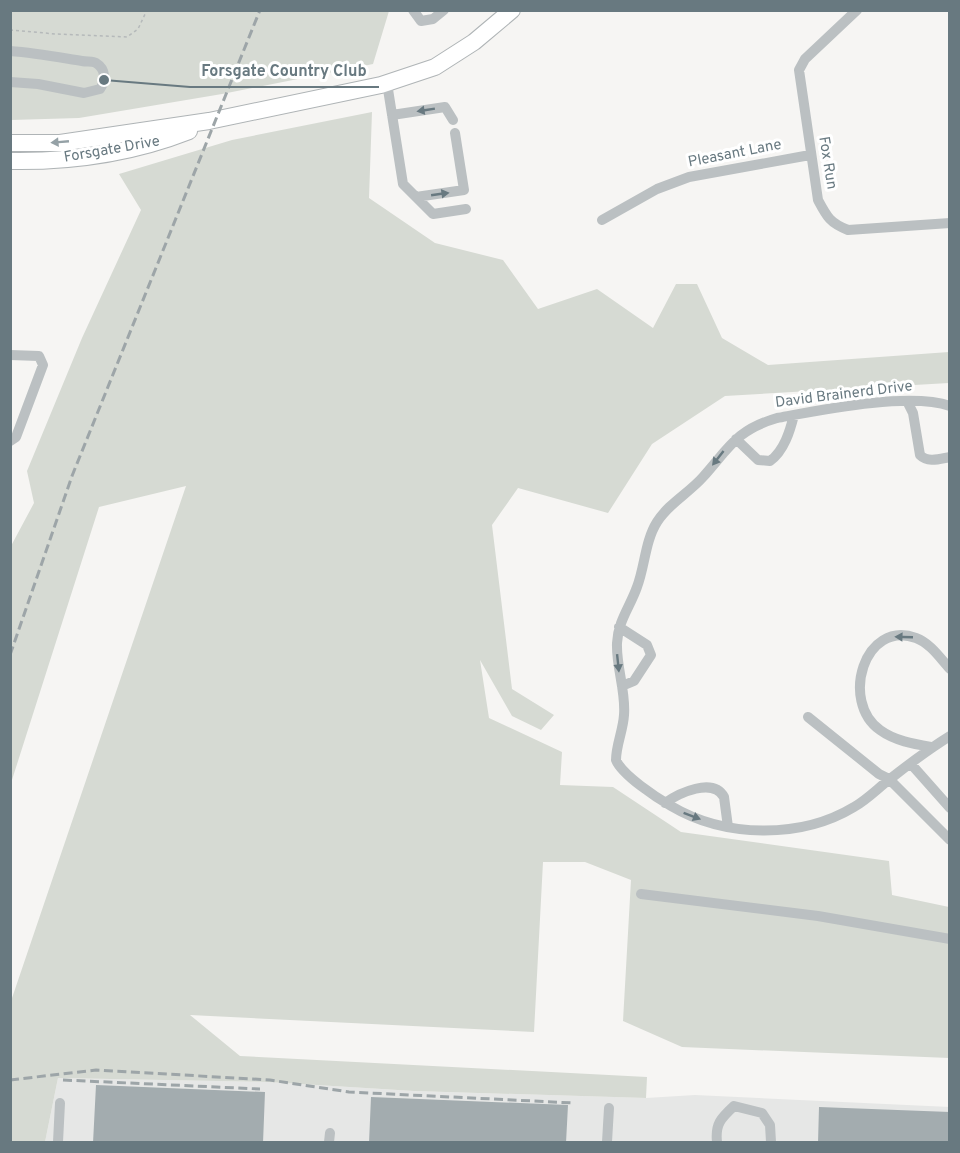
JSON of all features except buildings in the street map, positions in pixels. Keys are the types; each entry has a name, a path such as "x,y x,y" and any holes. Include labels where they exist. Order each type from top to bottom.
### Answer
{"main road":[{"name":"Forsgate Drive","path":"10,143 60,143 209,121 387,83 435,67 474,42 512,10"},
{"name":"Forsgate Drive","path":"10,161 66,159 139,147 167,140 209,121"}],"street":[{"path":"413,10 421,21 433,20 444,10"},
{"name":"Fox Run","path":"857,10 805,59 799,70 818,200 834,225 848,230 950,223"},
{"path":"10,51 45,53 95,62 102,68 105,76 100,88 84,93 39,84 10,82"},
{"path":"387,83 403,184 434,214 466,208"},
{"path":"392,115 445,107 453,120"},
{"path":"416,197 464,190 455,133"},
{"name":"Pleasant Lane","path":"602,220 657,189 689,177 810,155"},
{"path":"10,355 39,356 43,365 16,437 10,441"},
{"name":"David Brainerd Drive","path":"950,406 927,400 908,401 794,415 765,422 736,439 704,477 670,507 658,521 650,540 637,587 619,627 617,658 625,714 616,760 623,771 683,813 728,827 769,830 813,823 853,808 932,747 950,736"},
{"path":"908,401 913,413 920,455 931,460 950,458"},
{"path":"736,439 758,460 770,461 776,457 789,434 794,415"},
{"path":"619,627 645,643 650,652 650,659 637,678 622,686"},
{"path":"932,747 898,740 878,730 871,723 860,699 862,668 865,660 877,645 889,638 902,636 922,641 950,669"},
{"path":"808,717 879,774 889,779 950,840"},
{"path":"911,764 950,808"},
{"path":"665,802 682,793 714,788 722,792 724,796 728,827"},
{"path":"641,894 818,916 950,939"},
{"path":"58,1143 60,1103"},
{"path":"717,1143 715,1130 722,1117 734,1106 762,1113 770,1125 771,1143"},
{"path":"607,1143 609,1108"}],"path":[{"path":"10,30 127,37 138,29 147,10"}],"shaded area":[{"path":"10,11 389,11 373,64 222,94 79,118 11,120"},
{"path":"372,112 369,198 435,243 503,260 538,309 597,289 653,328 676,284 697,284 722,338 768,365 949,352 949,383 725,396 652,444 608,513 518,488 492,525 512,689 554,715 541,730 512,716 480,660 489,718 562,752 560,785 613,787 681,832 889,861 892,895 949,907 949,1058 682,1047 623,1021 631,880 585,862 543,862 534,1032 190,1015 240,1056 647,1077 646,1098 414,1091 268,1082 58,1078 45,1142 11,1142 11,1001 186,486 99,507 11,783 11,546 34,503 27,471 82,338 141,210 119,174 232,140"},
{"path":"58,1078 268,1082 414,1091 646,1098 695,1095 950,1107 949,1142 45,1142"}],"railway":[{"path":"10,655 72,476 260,10"},
{"path":"10,1080 96,1070 270,1080 349,1092 574,1103"},
{"path":"63,1080 260,1089"}],"place":[{"name":"Forsgate Country Club","path":"104,80"}]}
